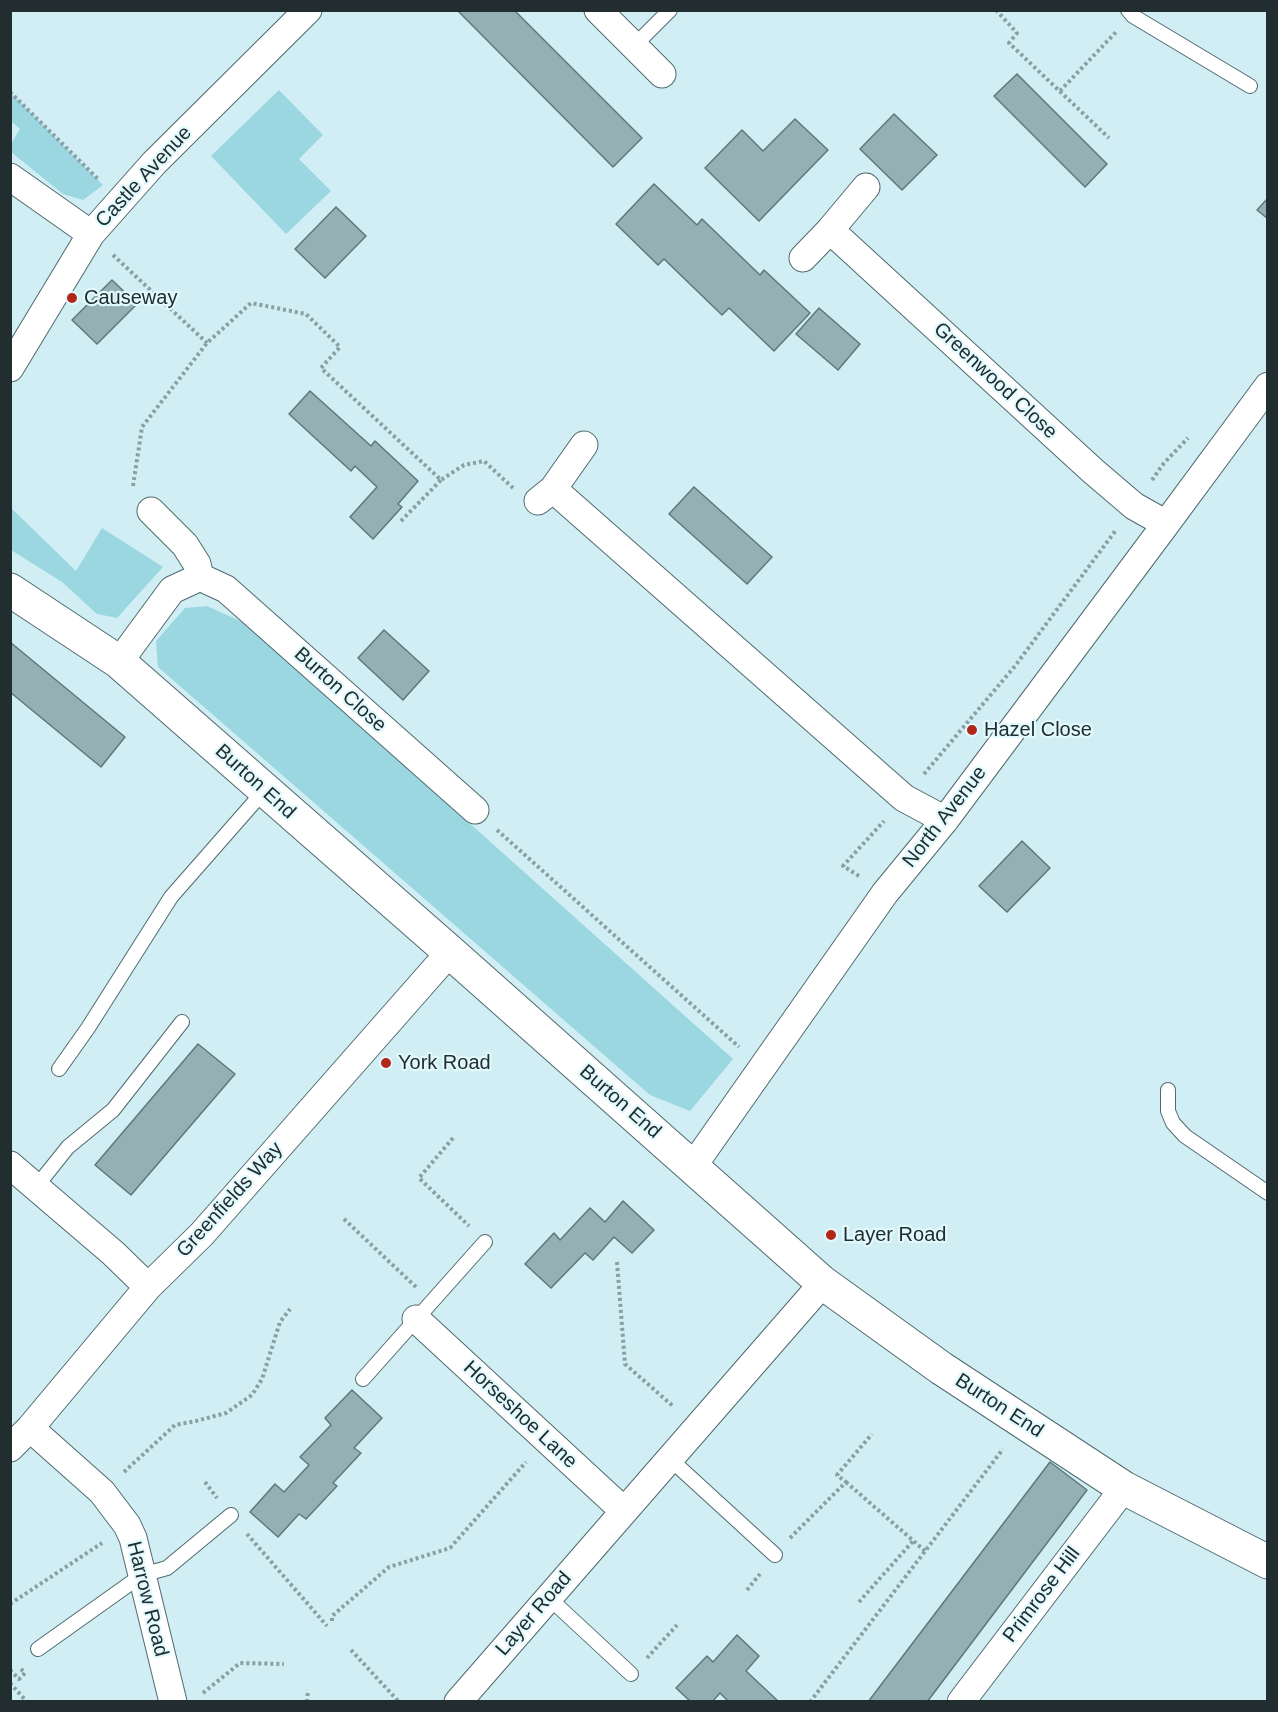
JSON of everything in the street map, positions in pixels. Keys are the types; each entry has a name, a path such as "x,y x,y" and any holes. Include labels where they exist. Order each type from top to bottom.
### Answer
{"street":[{"name":"Castle Avenue","path":"10,368 91,234 154,163 308,10"},
{"path":"598,10 662,74"},
{"path":"10,177 91,234"},
{"path":"803,258 866,187"},
{"name":"Greenwood Close","path":"830,230 1093,471 1134,506 1166,524"},
{"name":"North Avenue","path":"693,1166 885,893 945,820 1268,386"},
{"path":"584,445 546,495 904,798 945,820"},
{"path":"119,662 172,590 200,577 197,564 185,545 151,511"},
{"name":"Burton Close","path":"200,577 226,589 475,810"},
{"name":"Burton End","path":"10,590 119,662 823,1283 940,1368 1124,1488 1268,1562"},
{"name":"Greenfields Way","path":"10,1448 30,1428 148,1287 202,1234 450,952"},
{"path":"10,1165 113,1253 148,1287"},
{"name":"Layer Road","path":"459,1701 823,1283"},
{"name":"Horseshoe Lane","path":"424,1310 546,1439 624,1511"},
{"name":"Harrow Road","path":"30,1428 102,1492 127,1525 133,1538 173,1701"},
{"name":"Primrose Hill","path":"961,1701 1124,1488"}],"lane":[{"path":"634,46 670,10"},
{"path":"1130,13 1250,86"},
{"path":"59,1070 171,897 264,791"},
{"path":"36,1186 68,1147 113,1110 182,1022"},
{"path":"1168,1090 1168,1112 1173,1123 1185,1136 1268,1193"},
{"path":"363,1379 485,1242"},
{"path":"669,1458 775,1555"},
{"path":"38,1649 141,1575 167,1568 231,1515"},
{"path":"548,1597 632,1674"}],"path":[{"path":"996,10 1017,33 1009,43 1109,138"},
{"path":"1060,91 1130,13"},
{"path":"10,92 120,202"},
{"path":"91,234 207,343"},
{"path":"151,511 133,487 142,427 207,343 251,303 306,314 340,347 321,368 441,480"},
{"path":"885,893 843,866 904,798 1015,666 1164,463 1196,430"},
{"path":"401,521 441,480 464,465 484,461 523,497 546,495"},
{"path":"475,810 762,1068"},
{"path":"453,1138 419,1178 485,1242"},
{"path":"344,1219 424,1310"},
{"path":"617,1262 625,1364 696,1427"},
{"path":"102,1492 175,1425 196,1422 226,1413 252,1395 262,1378 280,1322 290,1309"},
{"path":"810,1701 1023,1422"},
{"path":"872,1434 837,1475 925,1551"},
{"path":"332,1621 333,1616 389,1567 450,1548 546,1439"},
{"path":"205,1482 327,1626"},
{"path":"747,1590 775,1555 846,1482"},
{"path":"10,1604 82,1558 127,1525"},
{"path":"859,1602 913,1541"},
{"path":"351,1650 399,1701"},
{"path":"210,1688 240,1664 284,1664"},
{"path":"10,1683 27,1701"},
{"path":"307,1701 308,1690"}],"shaded area":[{"path":"279,90 323,135 299,159 331,191 286,234 211,156"},
{"path":"11,93 103,185 83,200 63,194 11,152 11,144 20,129 11,121"},
{"path":"10,507 76,571 102,528 163,567 117,618 97,614 62,582 11,550"},
{"path":"207,606 247,624 733,1059 690,1111 650,1095 158,667 156,641 185,608"}],"building":[{"path":"457,10 514,10 642,138 613,167"},
{"path":"1017,74 1107,164 1085,187 994,96"},
{"path":"894,114 937,155 902,190 860,149"},
{"path":"795,119 828,150 759,221 705,168 742,130 763,151"},
{"path":"654,184 697,225 702,219 760,275 764,270 810,313 774,351 729,308 722,315 664,259 658,265 616,224"},
{"path":"1268,198 1268,219 1257,210"},
{"path":"336,207 366,236 325,278 295,249"},
{"path":"112,280 137,304 97,344 72,320"},
{"path":"819,308 860,344 838,370 796,334"},
{"path":"310,391 371,446 375,441 418,481 398,504 402,507 373,539 350,517 377,487 355,466 351,471 289,414"},
{"path":"694,487 772,557 747,584 669,514"},
{"path":"384,630 429,671 403,700 358,658"},
{"path":"10,642 125,737 101,767 10,692"},
{"path":"1022,841 1050,868 1007,912 979,886"},
{"path":"198,1044 235,1074 131,1195 95,1165"},
{"path":"623,1201 654,1230 632,1253 614,1237 593,1260 585,1253 551,1288 525,1264 554,1233 560,1240 590,1208 605,1222"},
{"path":"352,1390 382,1418 354,1448 361,1453 333,1483 337,1486 306,1519 299,1514 278,1537 250,1512 275,1484 284,1492 309,1465 300,1457 331,1425 325,1418"},
{"path":"1050,1462 1087,1490 927,1702 868,1702"},
{"path":"737,1635 759,1656 746,1671 779,1702 729,1702 720,1693 712,1702 691,1702 676,1688 707,1656 713,1662"}],"place":[{"name":"Causeway","path":"72,298"},
{"name":"Hazel Close","path":"972,730"},
{"name":"York Road","path":"386,1063"},
{"name":"Layer Road","path":"831,1235"}]}
